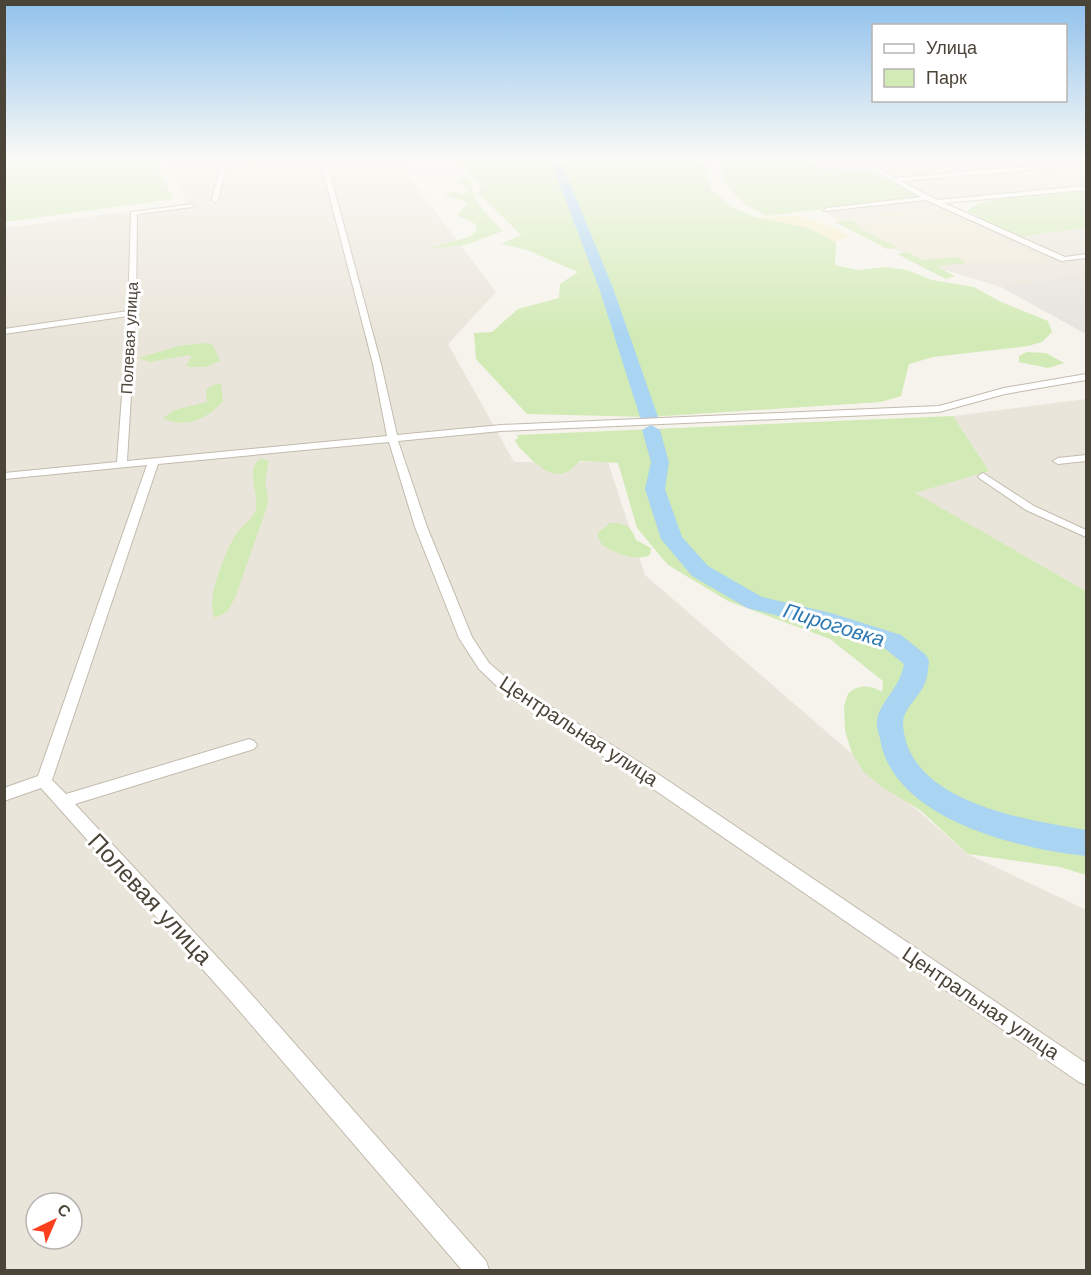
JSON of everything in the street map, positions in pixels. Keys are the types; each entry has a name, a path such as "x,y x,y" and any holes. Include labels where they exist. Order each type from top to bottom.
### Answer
{"street":[{"name":"Полевая улица","path":"122,463 132,312 134,218"},
{"name":"Центральная улица","path":"339,218 377,364 393,440 421,527 466,638 484,666 505,685 655,781 1086,1075"},
{"path":"973,218 1064,259 1086,256"},
{"path":"4,332 132,312"},
{"path":"4,476 501,428 939,409 1004,391 1086,378"},
{"path":"1059,461 1086,458"},
{"path":"4,795 24,786 44,782 153,463"},
{"path":"983,476 1030,508 1086,534"},
{"path":"61,802 249,745"},
{"name":"Полевая улица","path":"44,782 244,1001 477,1270"}],"shaded area":[{"path":"76,218 440,218 496,292 448,344 514,462 608,462 645,575 968,854 1086,910 1086,1270 5,1270 4,228"},
{"path":"837,218 978,218 1017,237 1086,228 1086,334 1001,287 926,264"},
{"path":"964,218 1047,262 926,264 838,219"},
{"path":"1077,277 1086,282 1086,334 1001,287"},
{"path":"1086,399 1086,591 914,493 989,471 953,416"}],"green space":[{"path":"5,218 31,218 5,222"},
{"path":"464,218 490,218 503,231 465,245 426,249 469,237 477,230 475,224"},
{"path":"504,218 763,218 809,228 836,242 835,265 857,270 887,267 907,270 932,280 974,287 1001,302 1048,321 1052,332 1042,342 1028,346 933,357 909,364 901,396 881,402 649,417 527,414 476,359 474,333 492,332 518,309 559,298 560,284 578,272 527,250 501,244 521,235"},
{"path":"981,218 1086,218 1086,228 1017,237"},
{"path":"850,220 861,226 857,227 898,248 887,249 835,222"},
{"path":"907,252 922,260 958,257 966,263 936,266 955,276 946,279 897,254"},
{"path":"203,343 213,345 220,361 206,367 189,367 186,365 192,357 189,355 150,362 138,358 179,346"},
{"path":"1027,352 1046,353 1064,363 1048,368 1019,362 1019,356"},
{"path":"221,383 223,401 211,413 196,420 179,423 163,418 174,410 207,402 206,391 211,386"},
{"path":"953,416 989,471 915,493 1086,591 1086,875 1060,867 968,854 920,810 882,787 864,772 852,753 845,731 844,706 848,694 856,688 864,687 882,692 883,681 830,639 728,601 668,565 637,528 618,463 579,461 566,472 552,473 533,461 515,440 519,437 516,435"},
{"path":"260,459 269,460 265,482 268,496 267,507 235,598 227,612 215,618 212,600 222,563 236,534 255,512 253,469"},
{"path":"610,523 624,524 630,528 636,540 651,548 650,555 632,557 619,554 602,545 597,534"}],"sand":[{"path":"763,218 804,218 830,226 850,237 836,242 809,228"}],"waterway":[{"name":"Пироговка","path":"579,218 606,288 649,417"},
{"name":"Пироговка","path":"651,430 660,462 655,489 672,539 700,571 755,603 831,621 892,641 917,661 910,689 893,713 890,723 896,752 911,776 935,796 964,812 1028,832 1086,843"}]}
